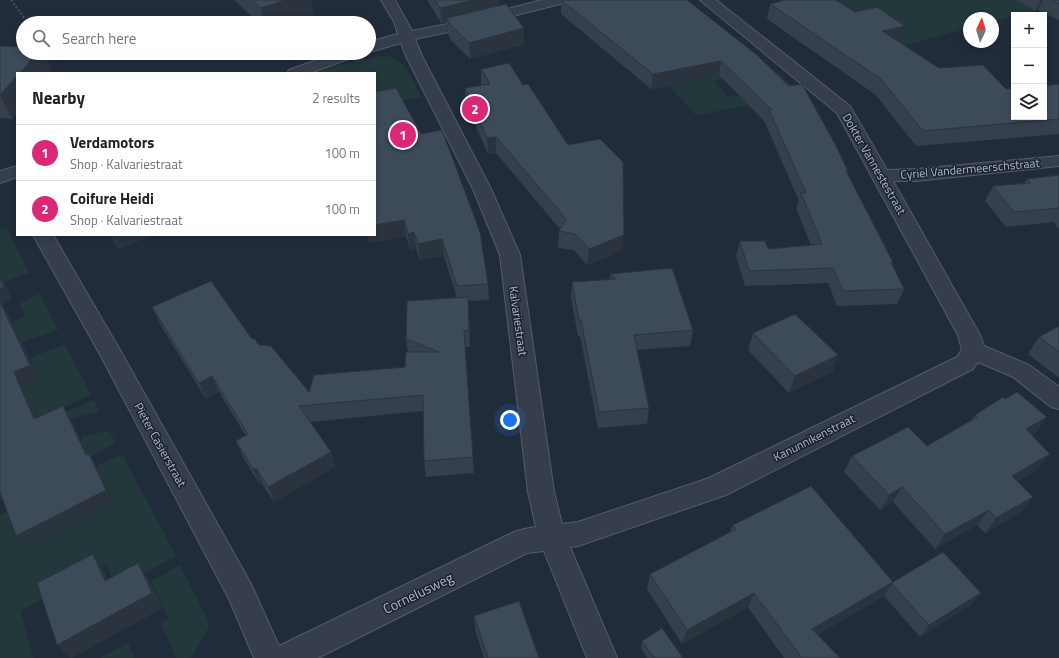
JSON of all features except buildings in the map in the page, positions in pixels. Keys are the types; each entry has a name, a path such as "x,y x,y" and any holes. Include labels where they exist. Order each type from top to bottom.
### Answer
{"street":[{"name":"Kalvariestraat","path":"388,0 401,22 406,37 482,189 510,255 541,492 552,536 602,658"},
{"path":"376,45 559,0"},
{"name":"Dokter Vannestestraat","path":"707,0 844,110 969,335 974,351"},
{"path":"298,72 332,60"},
{"name":"Cyriel Vandermeerschstraat","path":"882,176 916,175 1059,161"},
{"name":"Pieter Casierstraat","path":"44,236 116,363 242,593 269,658"},
{"path":"974,351 1021,371 1059,400"},
{"name":"Kanunnikenstraat","path":"552,536 578,534 717,487 965,363 974,351"},
{"name":"Cornelusweg","path":"286,658 524,541 552,536"}],"path":[{"path":"11,0 23,16"}],"green space":[{"path":"821,0 1059,0 1059,4 1030,12 1011,12 1011,17 999,20 999,12 963,12 963,30 892,49"},
{"path":"386,56 393,58 404,66 412,77 421,97 376,105 376,72 317,72 359,60 376,60 376,57"},
{"path":"715,70 723,79 714,81 727,96 739,96 770,89 763,74 777,72 802,96 696,115 661,77"},
{"path":"6,227 29,273 0,283 0,229"},
{"path":"40,294 58,330 0,351 9,323 25,316 19,303"},
{"path":"65,344 91,395 64,407 40,421 36,411 0,428 0,396 39,378 30,358"},
{"path":"94,400 100,412 71,418 66,412"},
{"path":"109,431 116,443 0,501 0,479 82,441 81,436"},
{"path":"122,454 176,556 117,589 106,565 20,611 33,658 0,658 0,515 11,509 26,549 114,503 97,466"},
{"path":"180,565 205,614 209,627 191,658 176,658 161,623 169,619 151,581"},
{"path":"128,643 134,658 99,658"}],"place":[{"name":"Coifure Heidi","path":"475,109"},
{"name":"Verdamotors","path":"403,135"}]}
